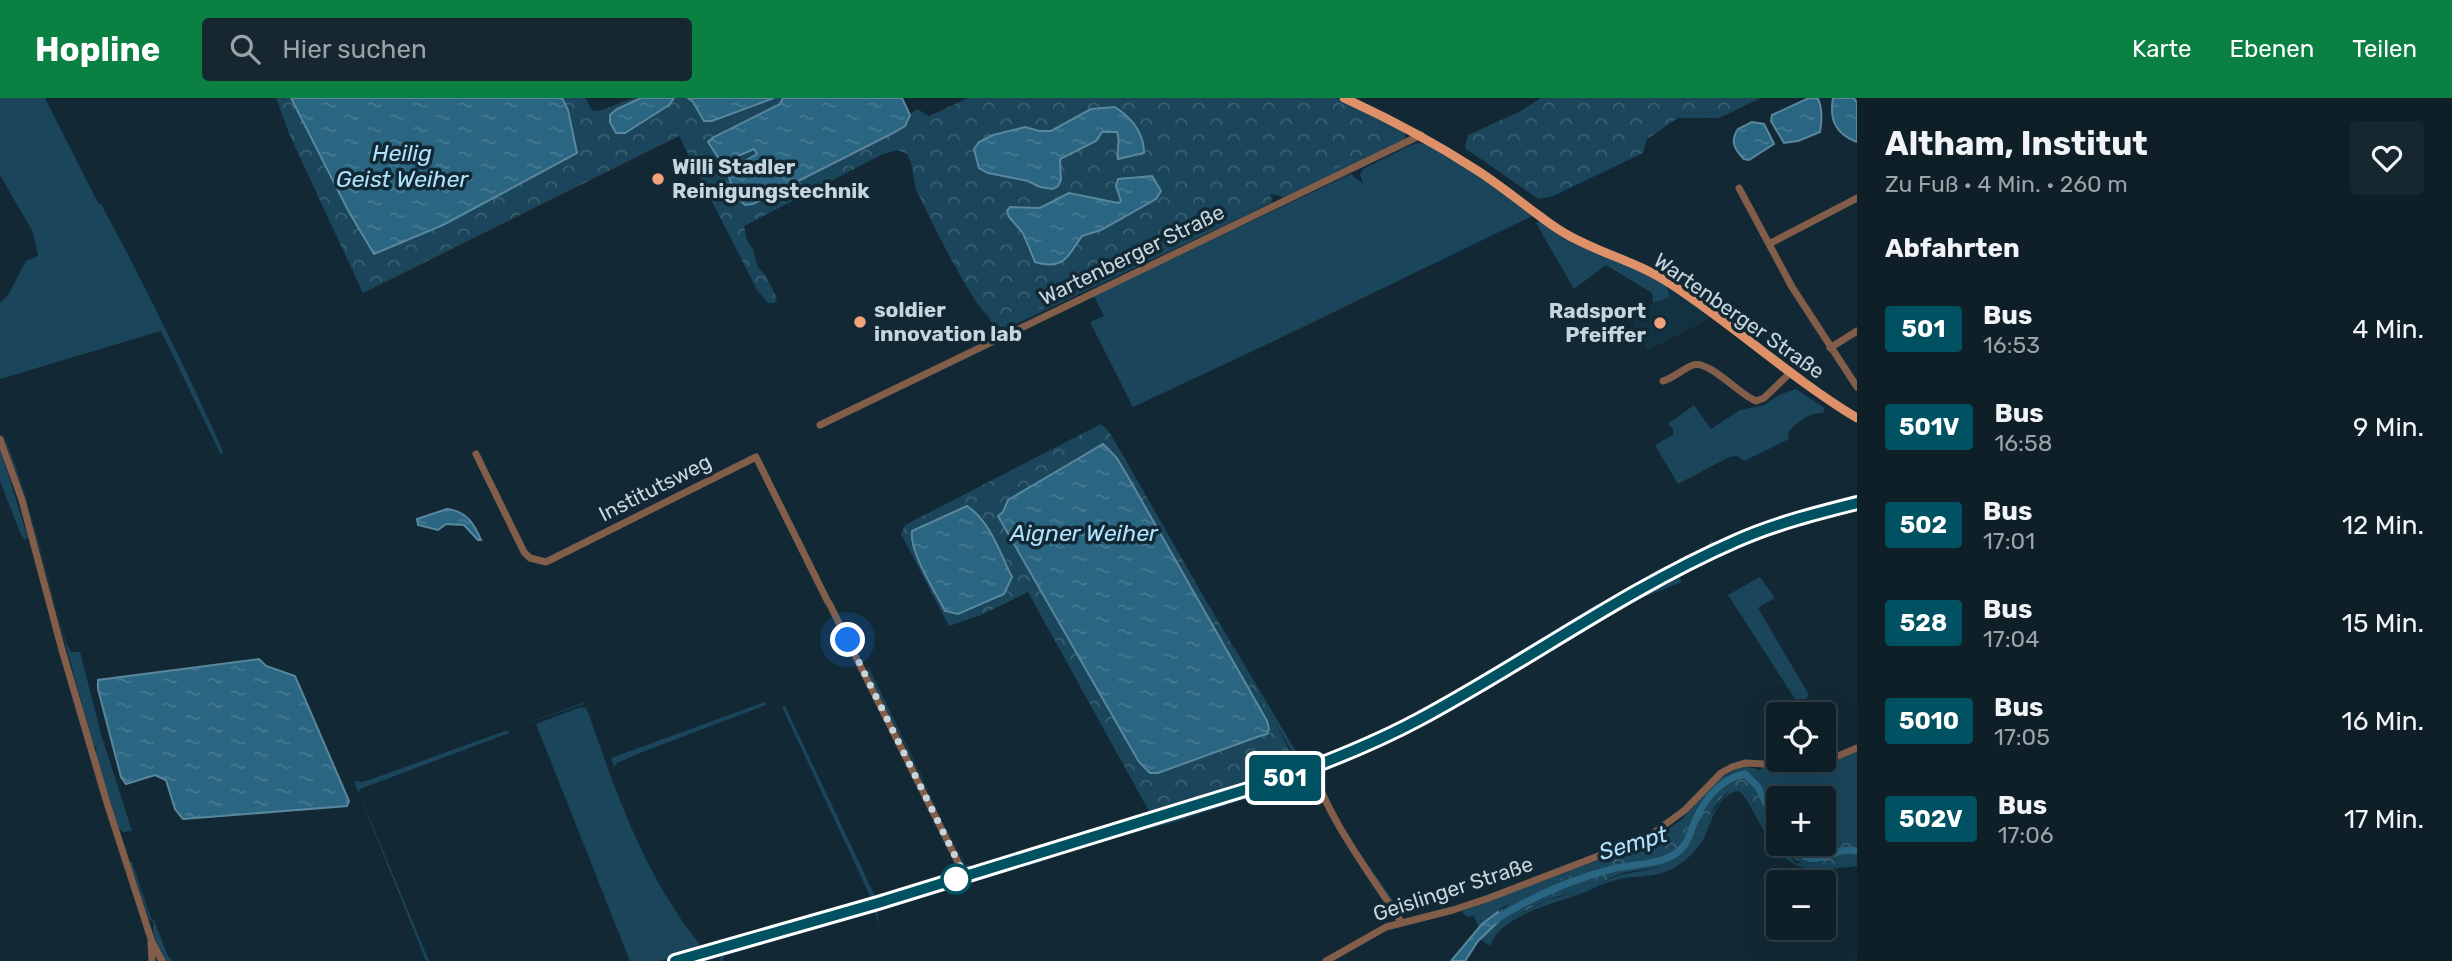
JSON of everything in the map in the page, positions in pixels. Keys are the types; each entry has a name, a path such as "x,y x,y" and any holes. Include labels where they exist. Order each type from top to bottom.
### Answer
{"main road":[{"name":"Wartenberger Straße","path":"1344,98 1421,135 1478,170 1562,232 1639,266 1670,283 1831,402 1857,418"},
{"path":"675,961 711,956 1313,767 1415,722 1656,582 1753,534 1857,503"}],"street":[{"name":"Wartenberger Straße","path":"820,425 1421,135"},
{"path":"1739,188 1830,348 1857,387"},
{"path":"1769,244 1857,198"},
{"path":"1830,348 1857,331"},
{"path":"1663,381 1692,366 1705,365 1756,401 1764,398 1791,372"},
{"path":"0,439 22,499 92,752 152,942 162,961"},
{"name":"Institutsweg","path":"476,454 524,552 530,558 547,562 757,457 965,876"},
{"name":"Geislinger Straße","path":"1326,961 1371,934 1401,922 1453,911 1648,837 1685,810 1721,773 1745,763 1789,766 1814,764 1857,748"},
{"path":"1313,767 1332,811 1401,922"},
{"path":"152,942 152,961"}],"shaded area":[{"path":"1666,285 1711,318 1647,351 1631,317 1653,303 1658,303"}],"green space":[{"path":"0,98 45,98 164,326 223,451 221,455 161,331 0,379 0,303 8,295 26,261 38,256 33,232 0,175"},
{"path":"276,98 291,98 349,212 374,254 443,225 577,153 568,110 562,98 585,98 593,111 641,98 617,109 669,105 674,98 688,98 714,137 708,142 746,205 753,204 891,134 905,126 910,115 917,109 929,116 968,98 1331,98 1396,131 1399,137 1280,196 1270,194 1272,200 1168,247 1041,310 1022,305 994,320 986,314 964,282 916,190 909,158 906,153 897,150 881,155 744,226 757,266 766,276 777,299 774,303 768,303 757,290 679,136 363,293 290,136","holes":["1115,107 1144,153 1116,152 1120,138 1117,132 1102,132 1096,141 1060,159 1061,180 1053,189 995,173 1025,127 1051,131 1091,109","1116,186 1156,199 1101,230 1082,236 1065,260 1043,264 1028,249 1023,233 1009,217 1010,207 1040,208 1069,193 1118,203 1121,202"]},
{"path":"774,98 783,98 780,104 714,137 704,121 712,121"},
{"path":"1331,98 1402,130 1405,139 1283,198 1280,196 1396,131"},
{"path":"1541,98 1761,98 1719,118 1678,118 1647,139 1643,153 1553,196 1538,199 1465,148 1468,135 1519,112"},
{"path":"1419,143 1462,163 1532,216 1133,407 1090,322 1104,316 1094,296 1351,174 1363,184 1360,174 1363,169"},
{"path":"754,148 757,154 728,171 722,163"},
{"path":"1272,200 1242,217 999,332 988,318 994,320 1022,305 1041,310 1168,247"},
{"path":"1540,221 1666,285 1670,297 1653,303 1652,293 1606,265 1574,289 1536,223"},
{"path":"1796,389 1825,408 1823,413 1804,419 1788,432 1789,439 1744,461 1737,456 1729,457 1678,484 1655,445 1673,435 1673,428 1668,424 1694,405 1711,429 1740,410 1764,405 1779,395"},
{"path":"1101,424 1108,430 1120,450 1274,720 1296,764 1150,813 1028,592 981,615 949,626 901,534 905,525","holes":["1116,457 1267,721 1267,733 1158,773 1139,762 1001,523 1000,513 1008,500 1070,462"]},
{"path":"0,426 11,452 28,506 66,643 71,652 80,652 101,734 132,831 123,832 119,829 95,753 97,748 93,745 27,503"},
{"path":"0,448 28,538 25,540 0,481"},
{"path":"1712,540 1716,547 1608,602 1607,600 1705,548"},
{"path":"1678,575 1682,582 1634,601 1464,701 1407,732 1321,772 1330,804 1317,774 1321,768 1427,719 1628,601"},
{"path":"1760,577 1775,598 1758,608 1809,695 1806,699 1795,699 1728,595"},
{"path":"1198,587 1297,753 1301,762 1300,768 981,868 967,868 965,864 973,866 1281,771 1292,752"},
{"path":"1597,604 1603,606 1419,715 1332,756 1316,758 1348,746 1427,708"},
{"path":"867,664 944,822 871,679"},
{"path":"583,701 584,704 508,730 509,733 360,789 359,793 429,961 426,961 354,781 369,780"},
{"path":"765,702 766,705 640,753 614,767 611,758"},
{"path":"785,706 875,896 957,871 945,879 710,946 871,898 782,707"},
{"path":"581,707 588,712 633,832 662,889 698,942 701,949 698,951 660,961 630,961 536,724"},
{"path":"1857,752 1857,842 1836,843 1836,786 1767,786 1760,770 1763,767 1766,767 1766,772 1836,772 1836,761"},
{"path":"1743,766 1760,770 1767,786 1766,823 1748,794 1738,788 1719,801 1697,843 1682,859 1667,865 1619,874 1590,888 1548,900 1504,922 1492,915 1537,887 1601,865 1621,852 1646,844 1681,820 1720,778"},
{"path":"1309,772 1388,908 1352,854 1308,778 1178,821 1086,846 882,909 884,905 956,883 961,884 961,881"},
{"path":"1738,788 1748,794 1766,824 1766,833 1739,791 1731,793 1720,803 1700,845 1674,868 1657,874 1611,882 1531,911 1506,925 1490,946 1480,939 1500,919 1504,922 1548,900 1590,888 1619,875 1657,868 1699,840 1702,829 1720,801 1731,790"},
{"path":"1332,806 1341,823 1399,909 1396,910 1337,818"},
{"path":"1846,840 1857,842 1857,863 1823,869 1804,865 1791,856 1836,856 1836,843"},
{"path":"1621,852 1602,865 1502,907 1479,928 1474,916 1467,917 1462,911"},
{"path":"1784,856 1789,856 1796,863 1857,863 1857,866 1810,869 1790,861"},
{"path":"130,862 151,919 154,920 172,961 165,961 158,947 153,932 154,922 149,919"},
{"path":"874,908 877,910 879,929 876,914 873,912 742,950 724,956 723,961 719,961 720,955 729,950"}],"water":[{"name":"Heilig Geist Weiher","path":"291,98 562,98 568,110 577,153 443,225 374,254 349,212"},
{"path":"641,98 674,98 669,105 625,133 616,133 610,122 610,115"},
{"path":"688,98 774,98 712,121 704,121"},
{"path":"783,98 902,98 910,115 905,126 891,134 753,204 745,205 734,190 728,171 757,154 754,149 722,163 708,142 780,104"},
{"path":"1809,98 1818,99 1820,103 1820,132 1798,141 1784,143 1771,121 1772,115"},
{"path":"1833,98 1854,98 1857,103 1857,142 1844,135 1836,125 1832,113"},
{"path":"1115,107 1136,127 1142,139 1144,153 1118,159 1117,132 1102,132 1096,141 1060,159 1061,180 1053,189 988,173 979,168 974,149 979,142 993,135 1025,127 1051,131 1091,109"},
{"path":"1752,122 1764,124 1774,144 1749,160 1744,159 1734,141 1738,129"},
{"path":"1152,176 1161,191 1156,199 1101,230 1082,236 1069,255 1059,263 1035,262 1023,233 1007,211 1010,207 1040,208 1069,193 1118,203 1121,201 1116,186 1118,179"},
{"name":"Aigner Weiher","path":"1103,444 1116,457 1127,475 1267,721 1269,729 1267,734 1158,773 1150,773 1139,762 998,516 1003,512 1008,500"},
{"path":"967,506 988,529 1012,577 1004,594 958,614 945,611 918,560 912,531"},
{"path":"447,509 459,512 468,519 481,540 464,525 446,524 438,530 418,525 417,519"},
{"path":"259,659 266,666 295,676 349,801 347,806 183,819 175,809 166,780 155,775 126,784 121,777 98,680"},
{"path":"1498,912 1502,918 1478,941 1465,961 1451,961 1482,924"}],"waterway":[{"name":"Sempt","path":"1495,920 1551,890 1581,878 1661,860 1675,854 1686,843 1709,797 1722,784 1737,776 1745,774 1758,787 1766,803"},
{"name":"Sempt","path":"1836,853 1857,851"},
{"name":"Sempt","path":"1804,856 1815,859 1825,856"}],"bus line":[{"name":"501","path":"675,961 878,903 1313,767 1415,722 1623,599 1735,541 1776,526 1857,503"}],"place":[{"name":"Willi Stadler Reinigungstechnik","path":"658,179"},
{"name":"soldier innovation lab","path":"860,322"},
{"name":"Radsport Pfeiffer","path":"1660,323"}],"route":[{"path":"848,640 965,876 956,879"}]}
